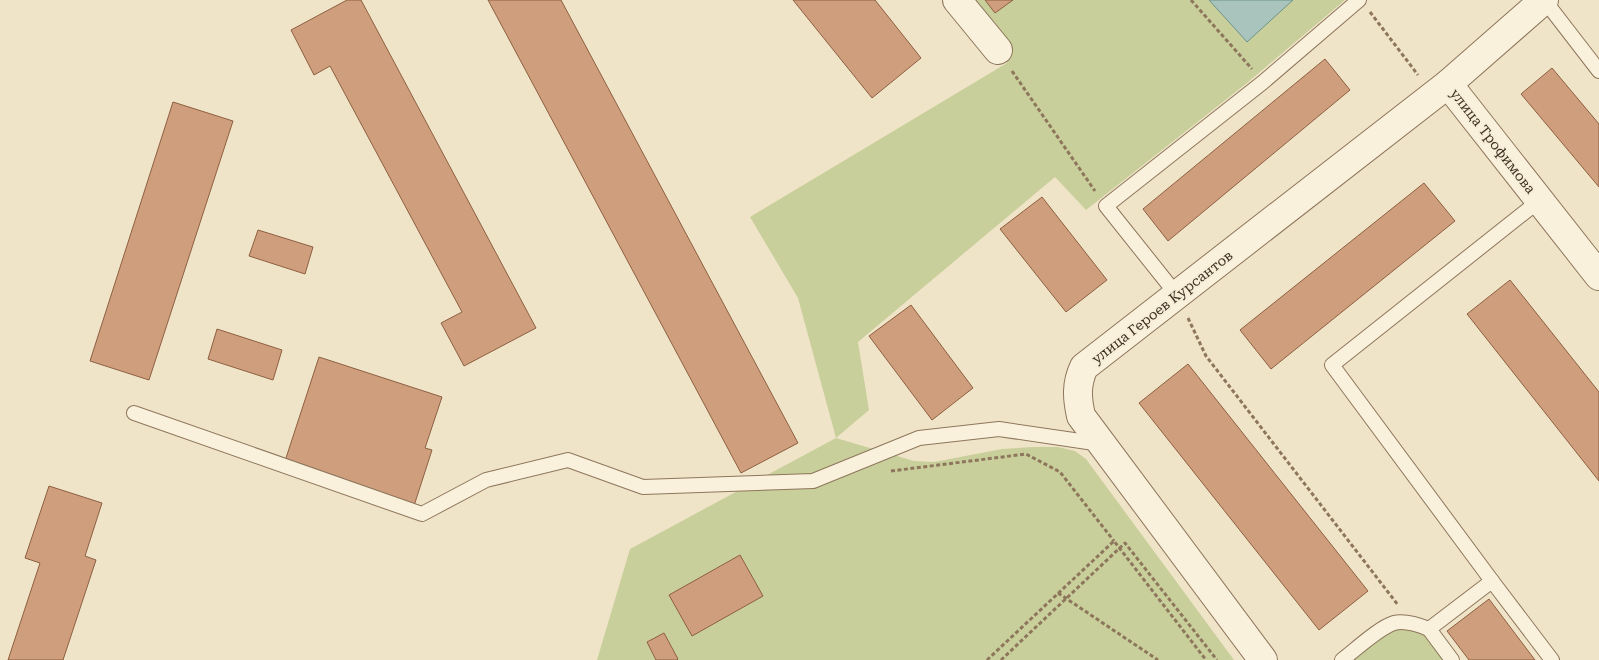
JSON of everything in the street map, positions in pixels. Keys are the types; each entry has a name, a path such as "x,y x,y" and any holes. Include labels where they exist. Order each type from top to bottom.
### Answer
{"street":[{"path":"957,0 998,50"},
{"name":"улица Трофимова","path":"1544,0 1448,84 1599,276"},
{"name":"улица Героев Курсантов","path":"1263,660 1081,416 1077,386 1084,367 1448,84"}],"lane":[{"path":"1544,0 1599,71"},
{"path":"1177,295 1106,206 1363,4"},
{"path":"1540,200 1332,365 1552,660"},
{"path":"134,413 422,514 486,480 568,460 643,487 813,481 919,438 999,429 1101,444"},
{"path":"1429,628 1492,581"},
{"path":"1342,660 1386,626 1396,622 1412,623 1429,628 1452,660"}],"path":[{"path":"1191,0 1254,71"},
{"path":"1363,4 1428,87 1448,84"},
{"path":"998,50 1106,206"},
{"path":"1177,295 1206,356 1412,623"},
{"path":"891,471 1026,454 1060,472 1206,660"},
{"path":"987,660 1114,541"},
{"path":"1001,660 1125,543 1217,660"},
{"path":"1058,594 1158,660"}],"green space":[{"path":"963,0 1345,0 1247,83 1086,210 1055,177 858,342 869,410 836,438 798,298 750,217 1007,63 1001,47"},
{"path":"836,438 914,461 934,462 1002,449 1033,447 1058,447 1075,451 1086,459 1234,660 597,660 630,549"},
{"path":"1398,627 1426,632 1447,660 1351,660 1390,630"}],"water":[{"path":"1209,0 1293,0 1247,42"}],"building":[{"path":"347,0 361,0 536,328 464,366 441,323 462,312 330,66 314,75 291,30"},
{"path":"488,0 561,0 798,443 741,473"},
{"path":"793,0 875,0 921,58 872,98"},
{"path":"985,0 1013,0 995,13"},
{"path":"1325,59 1350,90 1168,241 1143,209"},
{"path":"1552,68 1599,124 1599,187 1521,94"},
{"path":"173,102 233,121 149,380 90,361"},
{"path":"1424,183 1455,221 1271,369 1240,330"},
{"path":"1042,197 1107,280 1066,312 1000,229"},
{"path":"258,230 313,247 305,274 249,256"},
{"path":"1510,280 1599,392 1599,481 1467,314"},
{"path":"911,305 973,388 932,420 869,336"},
{"path":"217,329 282,350 273,380 208,359"},
{"path":"319,357 442,397 425,448 432,450 412,512 285,461"},
{"path":"1188,364 1368,591 1319,630 1139,403"},
{"path":"49,486 102,503 85,556 96,560 63,660 8,660 40,563 25,558"},
{"path":"740,555 763,596 692,636 669,595"},
{"path":"1489,599 1535,660 1469,660 1447,631"},
{"path":"664,633 677,660 656,660 647,642"}]}
